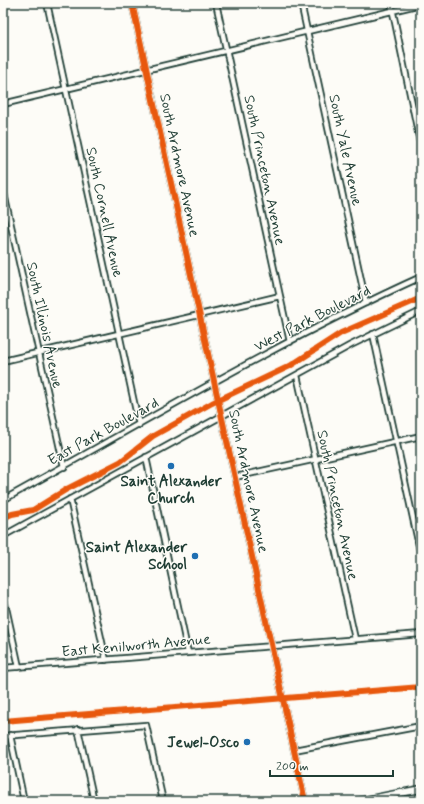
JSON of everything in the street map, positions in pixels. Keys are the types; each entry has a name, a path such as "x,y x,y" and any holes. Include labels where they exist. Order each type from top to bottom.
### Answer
{"main road":[{"path":"360,801 390,798 421,789"}],"street":[{"name":"South Cornell Avenue","path":"47,3 139,425"},
{"name":"South Ardmore Avenue","path":"132,3 305,801"},
{"name":"South Princeton Avenue","path":"216,3 290,342"},
{"name":"South Yale Avenue","path":"301,3 366,302"},
{"path":"391,3 421,147"},
{"path":"3,104 421,4"},
{"path":"413,110 421,109"},
{"name":"South Illinois Avenue","path":"3,189 64,467"},
{"name":"West Park Boulevard","path":"215,382 366,302 421,277"},
{"path":"3,361 280,296"},
{"path":"3,536 373,334 421,311"},
{"path":"373,334 421,556"},
{"name":"South Princeton Avenue","path":"297,375 355,639"},
{"name":"East Park Boulevard","path":"3,500 215,382"},
{"path":"235,477 421,436"},
{"path":"146,457 188,653"},
{"path":"70,499 106,660"},
{"path":"3,594 19,667"},
{"name":"East Kenilworth Avenue","path":"3,668 421,634"},
{"path":"3,736 78,729 146,725 163,801"},
{"path":"294,750 421,726"},
{"path":"78,729 94,801"},
{"path":"10,735 24,801"}],"cycle path":[{"path":"132,3 305,801"},
{"path":"3,518 12,514 33,510 67,489 120,462 153,436 212,403 290,366 341,333 421,298"},
{"path":"3,721 421,687"}],"place":[{"name":"Saint Alexander Church","path":"171,466"},
{"name":"Saint Alexander School","path":"195,556"},
{"name":"Jewel-Osco","path":"247,742"}]}
